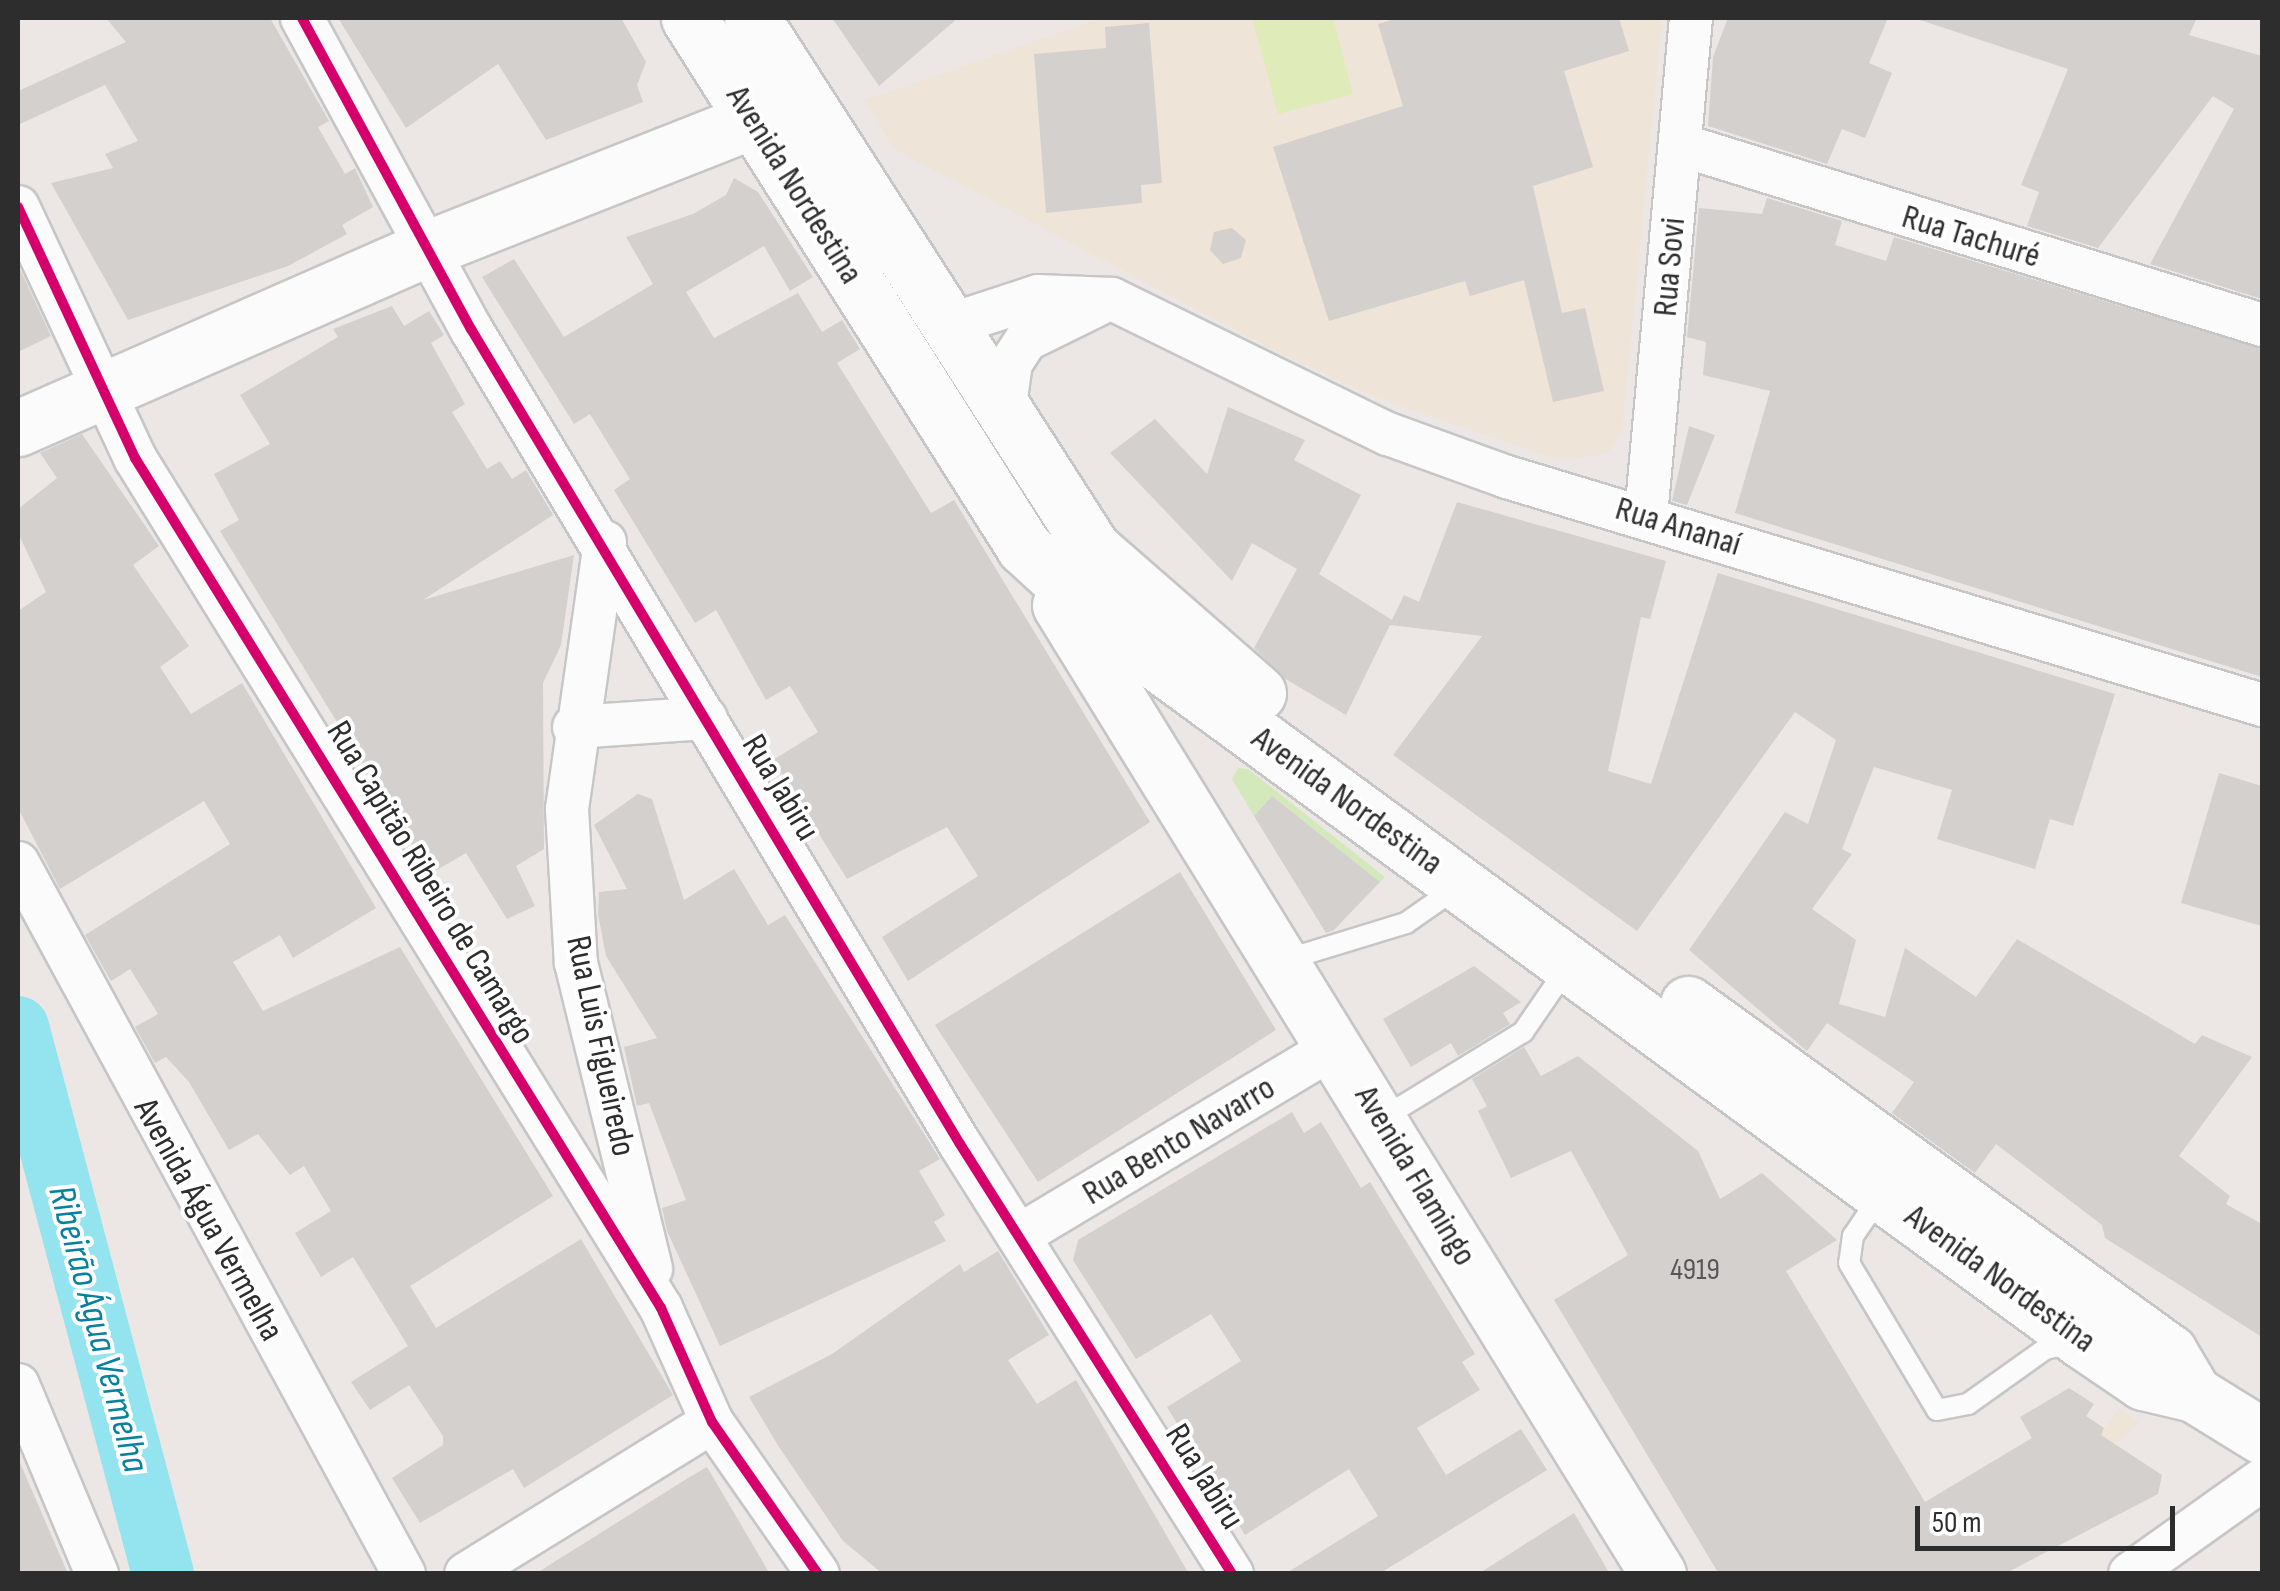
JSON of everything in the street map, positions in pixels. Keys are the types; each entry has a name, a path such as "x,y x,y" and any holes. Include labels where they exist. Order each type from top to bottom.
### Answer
{"main road":[{"name":"Avenida Nordestina","path":"689,18 1024,547 2169,1352 2194,1394"},
{"name":"Avenida Nordestina","path":"764,23 805,99 1093,549 1216,683 1461,885 2084,1340 2143,1382 2194,1394 2262,1436"},
{"path":"18,428 106,395 426,249 805,99"},
{"name":"Avenida Flamingo","path":"1024,547 1284,960 1658,1574"},
{"path":"1171,780 1178,728 1216,683"}],"street":[{"name":"Rua Jabiru","path":"302,18 426,249 605,542 706,718 1020,1235 1232,1574"},
{"name":"Rua Sovi","path":"1646,516 1691,18"},
{"name":"Rua Tachuré","path":"1681,145 2262,326"},
{"name":"Rua Capitão Ribeiro de Camargo","path":"18,208 135,458 661,1308 712,1422 818,1574"},
{"name":"Rua Ananaí","path":"950,325 1038,296 1112,300 1388,434 2262,705"},
{"path":"1004,412 1012,363 1026,340 1112,300"},
{"name":"Rua Luis Figueiredo","path":"605,542 574,727 566,809 576,962 661,1308"},
{"name":"Rua Jabiru","path":"574,727 706,718"},
{"name":"Avenida Água Vermelha","path":"18,863 404,1574"},
{"name":"Rua Bento Navarro","path":"1020,1235 1336,1046"},
{"path":"18,1385 97,1574"},
{"path":"466,1574 712,1422"},
{"path":"2134,1572 2262,1480"}],"lane":[{"path":"1284,960 1406,923 1461,885"},
{"path":"1381,1119 1523,1032 1569,965"},
{"path":"1882,1193 1853,1236 1849,1264 1937,1410 1968,1404 2045,1349 2084,1340"}],"shaded area":[{"path":"1102,18 1662,18 1622,431 1608,453 1562,461 1378,398 1275,351 894,149 865,100"},
{"path":"2119,1408 2140,1423 2096,1459 2089,1451"}],"green space":[{"path":"1252,18 1333,18 1353,94 1278,114"},
{"path":"1238,768 1248,769 1385,877 1380,882 1272,796 1254,816 1232,779"}],"building":[{"path":"106,18 270,18 329,121 318,127 345,174 355,168 373,207 342,225 347,234 288,266 128,320 51,183 113,168 105,154 138,141 105,85 18,125 18,91 126,42"},
{"path":"338,18 621,18 646,62 637,85 643,102 546,140 498,64 406,128"},
{"path":"832,18 958,18 879,86"},
{"path":"1398,18 1619,18 1629,51 1564,71 1593,167 1533,186 1562,313 1585,308 1604,391 1553,402 1524,280 1470,296 1465,281 1329,321 1273,147 1403,106 1378,24"},
{"path":"1728,18 1888,18 1869,63 1892,73 1865,138 1842,129 1827,164 1708,126 1713,57"},
{"path":"1914,18 2197,18 2189,35 2262,56 2262,299 2150,264 2234,109 2213,96 2098,248 2027,226 2039,192 2021,185 2068,69"},
{"path":"1149,23 1162,183 1141,185 1142,203 1046,213 1034,54 1106,48 1105,27"},
{"path":"734,178 758,192 813,277 790,291 764,246 686,292 714,338 798,293 822,332 842,320 860,349 837,363 931,513 954,500 1150,822 908,981 882,937 978,876 947,827 847,879 773,760 818,732 790,686 766,700 716,610 695,623 614,490 630,479 590,414 574,424 482,277 514,259 564,337 653,284 626,237 693,214 726,195"},
{"path":"1767,198 1842,221 1835,245 1886,261 1894,237 2262,349 2262,677 1735,513 1770,391 1703,375 1706,342 1687,337 1699,208 1762,214"},
{"path":"1232,228 1246,240 1241,258 1223,264 1210,250 1214,232"},
{"path":"18,265 51,336 18,352"},
{"path":"392,306 404,326 429,311 444,335 431,343 465,404 452,412 487,469 500,461 512,479 526,470 553,515 423,600 574,555 561,645 543,683 544,849 516,866 535,906 507,919 466,853 430,874 220,531 239,520 214,474 270,444 240,395 338,337 333,329"},
{"path":"1228,407 1305,440 1294,460 1361,495 1319,574 1392,620 1404,595 1419,602 1457,502 1666,561 1650,619 1641,617 1608,771 1651,784 1718,573 2115,694 2073,826 2050,819 2035,869 1937,839 1952,790 1874,767 1842,849 1852,854 1812,909 1856,940 1839,1004 1885,1017 1905,948 1976,997 2017,939 2195,1044 2202,1035 2252,1057 2179,1156 2230,1196 2226,1204 2262,1224 2262,1337 2105,1238 2102,1225 1996,1144 1975,1173 1892,1113 1914,1082 1827,1023 1807,1051 1689,950 1785,812 1808,824 1836,740 1795,712 1637,931 1393,755 1482,636 1390,625 1346,715 1284,678 1254,648 1297,569 1252,543 1232,581 1110,453 1155,419 1207,474"},
{"path":"1689,426 1715,435 1687,505 1672,501"},
{"path":"82,434 159,546 133,565 189,646 160,667 191,714 242,683 376,908 293,958 280,935 233,962 263,1011 400,947 553,1196 410,1286 436,1328 581,1239 673,1395 524,1488 513,1469 420,1523 392,1478 443,1445 443,1436 409,1385 370,1410 351,1382 408,1346 353,1257 321,1277 295,1233 331,1211 304,1166 290,1175 258,1134 229,1150 189,1082 166,1057 155,1063 135,1027 158,1014 130,969 111,981 85,935 230,844 204,801 60,889 18,808 18,611 46,592 18,533 18,509 57,478 40,453"},
{"path":"2219,773 2262,786 2262,926 2181,903"},
{"path":"638,794 652,799 684,900 734,869 768,925 785,915 940,1159 919,1171 945,1215 934,1222 946,1241 720,1346 667,1231 662,1208 686,1200 649,1103 637,1106 624,1047 657,1038 606,956 598,914 599,892 627,889 594,825"},
{"path":"1272,796 1380,882 1334,930 1326,933 1254,816"},
{"path":"1180,872 1276,1030 1038,1182 935,1025"},
{"path":"1474,966 1521,1002 1503,1013 1510,1024 1458,1056 1451,1043 1411,1067 1383,1019"},
{"path":"1524,1047 1541,1076 1578,1056 1698,1151 1720,1199 1762,1173 1837,1240 1786,1271 1925,1502 2032,1438 2020,1417 2069,1388 2094,1404 2086,1416 2104,1428 2101,1435 2162,1475 2158,1494 2004,1574 1719,1574 1554,1300 1628,1255 1571,1151 1511,1178 1478,1111 1487,1106 1472,1079"},
{"path":"1292,1112 1304,1133 1321,1122 1361,1188 1370,1182 1475,1354 1462,1362 1480,1390 1417,1428 1446,1475 1521,1429 1547,1470 1379,1574 1285,1574 1378,1516 1349,1469 1245,1535 1167,1407 1241,1361 1211,1314 1136,1359 1073,1260 1078,1240"},
{"path":"998,1251 1049,1335 1008,1360 1037,1404 1076,1380 1189,1574 883,1574 843,1541 749,1397 832,1354 960,1264 964,1272"},
{"path":"18,1458 68,1574 18,1574"},
{"path":"707,1467 770,1574 535,1574 688,1478"},
{"path":"1574,1513 1610,1574 1478,1574"}],"waterway":[{"name":"Ribeirão Água Vermelha","path":"18,1027 163,1574"}],"cycle path":[{"path":"302,18 471,329 960,1144 1232,1574"},
{"path":"18,207 135,458 661,1308 712,1422 818,1574"}]}
